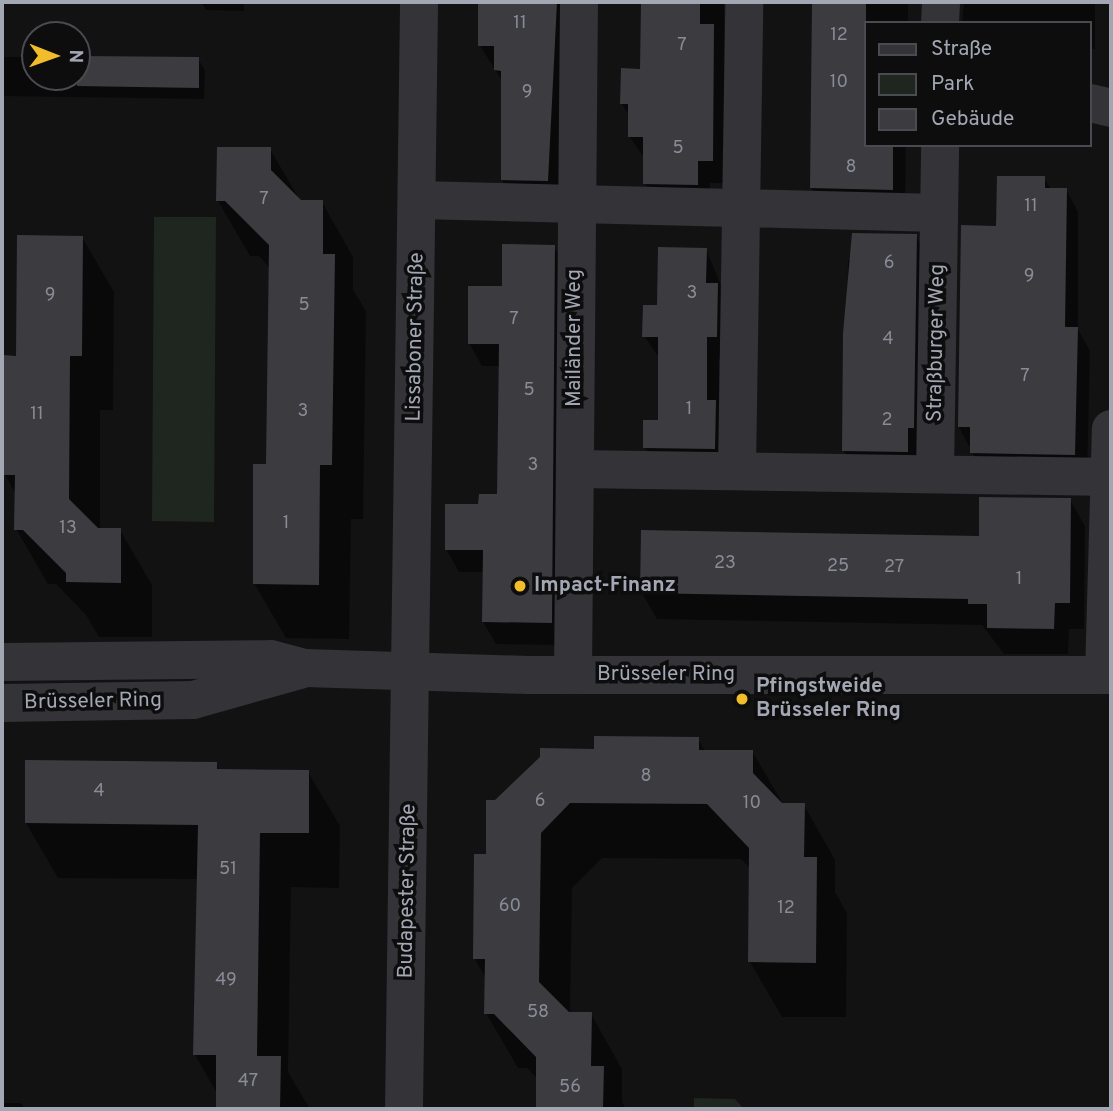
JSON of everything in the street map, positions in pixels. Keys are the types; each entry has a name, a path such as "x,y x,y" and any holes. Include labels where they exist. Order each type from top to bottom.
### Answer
{"street":[{"name":"Lissaboner Straße","path":"411,672 419,2"},
{"name":"Mailänder Weg","path":"573,675 575,202 579,2"},
{"path":"737,469 744,2"},
{"path":"940,21 941,2"},
{"path":"1092,103 1111,108"},
{"name":"Straßburger Weg","path":"935,474 940,147"},
{"path":"418,200 575,202 739,211 939,213"},
{"path":"1108,675 1111,429"},
{"path":"575,469 737,469 1110,477"},
{"name":"Brüsseler Ring","path":"2,662 271,659 305,668 573,675 1108,675"},
{"name":"Brüsseler Ring","path":"2,703 193,700 268,682 305,668"},
{"name":"Budapester Straße","path":"404,1109 411,672"}],"green space":[{"path":"154,217 216,217 214,522 152,521"},
{"path":"694,1098 735,1099 744,1109 694,1109"}],"building":[{"path":"478,2 557,2 548,181 501,180 501,71 494,70 494,46 478,46"},
{"path":"641,2 700,2 700,24 714,24 713,161 698,161 698,185 643,184 643,137 628,137 628,104 620,104 621,68 640,69"},
{"path":"812,2 866,2 864,147 893,147 893,190 810,188"},
{"path":"91,56 199,57 199,88 91,86"},
{"path":"217,147 271,147 271,170 301,200 323,200 323,254 335,254 332,465 320,465 319,585 253,584 253,464 266,464 269,245 225,201 216,201"},
{"path":"997,176 1045,176 1045,188 1067,188 1065,327 1078,327 1075,455 970,453 970,427 958,427 961,225 996,226"},
{"path":"852,233 917,234 914,428 908,428 908,452 842,451 843,333"},
{"path":"17,235 83,236 82,356 70,356 69,499 98,528 121,528 121,583 66,582 66,573 23,530 14,530 15,475 3,475 4,355 16,356"},
{"path":"502,244 555,245 552,623 482,622 483,550 445,550 445,504 478,504 479,494 497,494 499,344 468,344 468,286 502,286"},
{"path":"658,247 707,248 706,283 718,283 717,337 707,337 707,400 716,400 715,449 643,448 643,420 658,420 658,337 642,337 643,305 657,305"},
{"path":"979,497 1071,498 1070,603 1055,603 1054,629 987,628 987,604 968,604 968,599 640,593 641,530 979,536"},
{"path":"594,736 699,737 699,750 753,750 753,773 782,803 805,803 804,857 817,857 816,963 748,962 749,848 707,804 570,803 541,833 539,982 569,1012 592,1012 591,1066 604,1066 603,1109 536,1109 536,1057 494,1014 484,1014 485,959 473,959 474,854 486,854 486,800 495,800 540,757 540,748 594,749"},
{"path":"25,760 217,762 217,769 309,770 309,833 260,833 257,1056 281,1056 280,1109 216,1109 216,1055 193,1055 198,825 25,823"}],"place":[{"name":"Impact-Finanz","path":"520,586"},
{"name":"Pfingstweide Brüsseler Ring","path":"742,699"}]}
